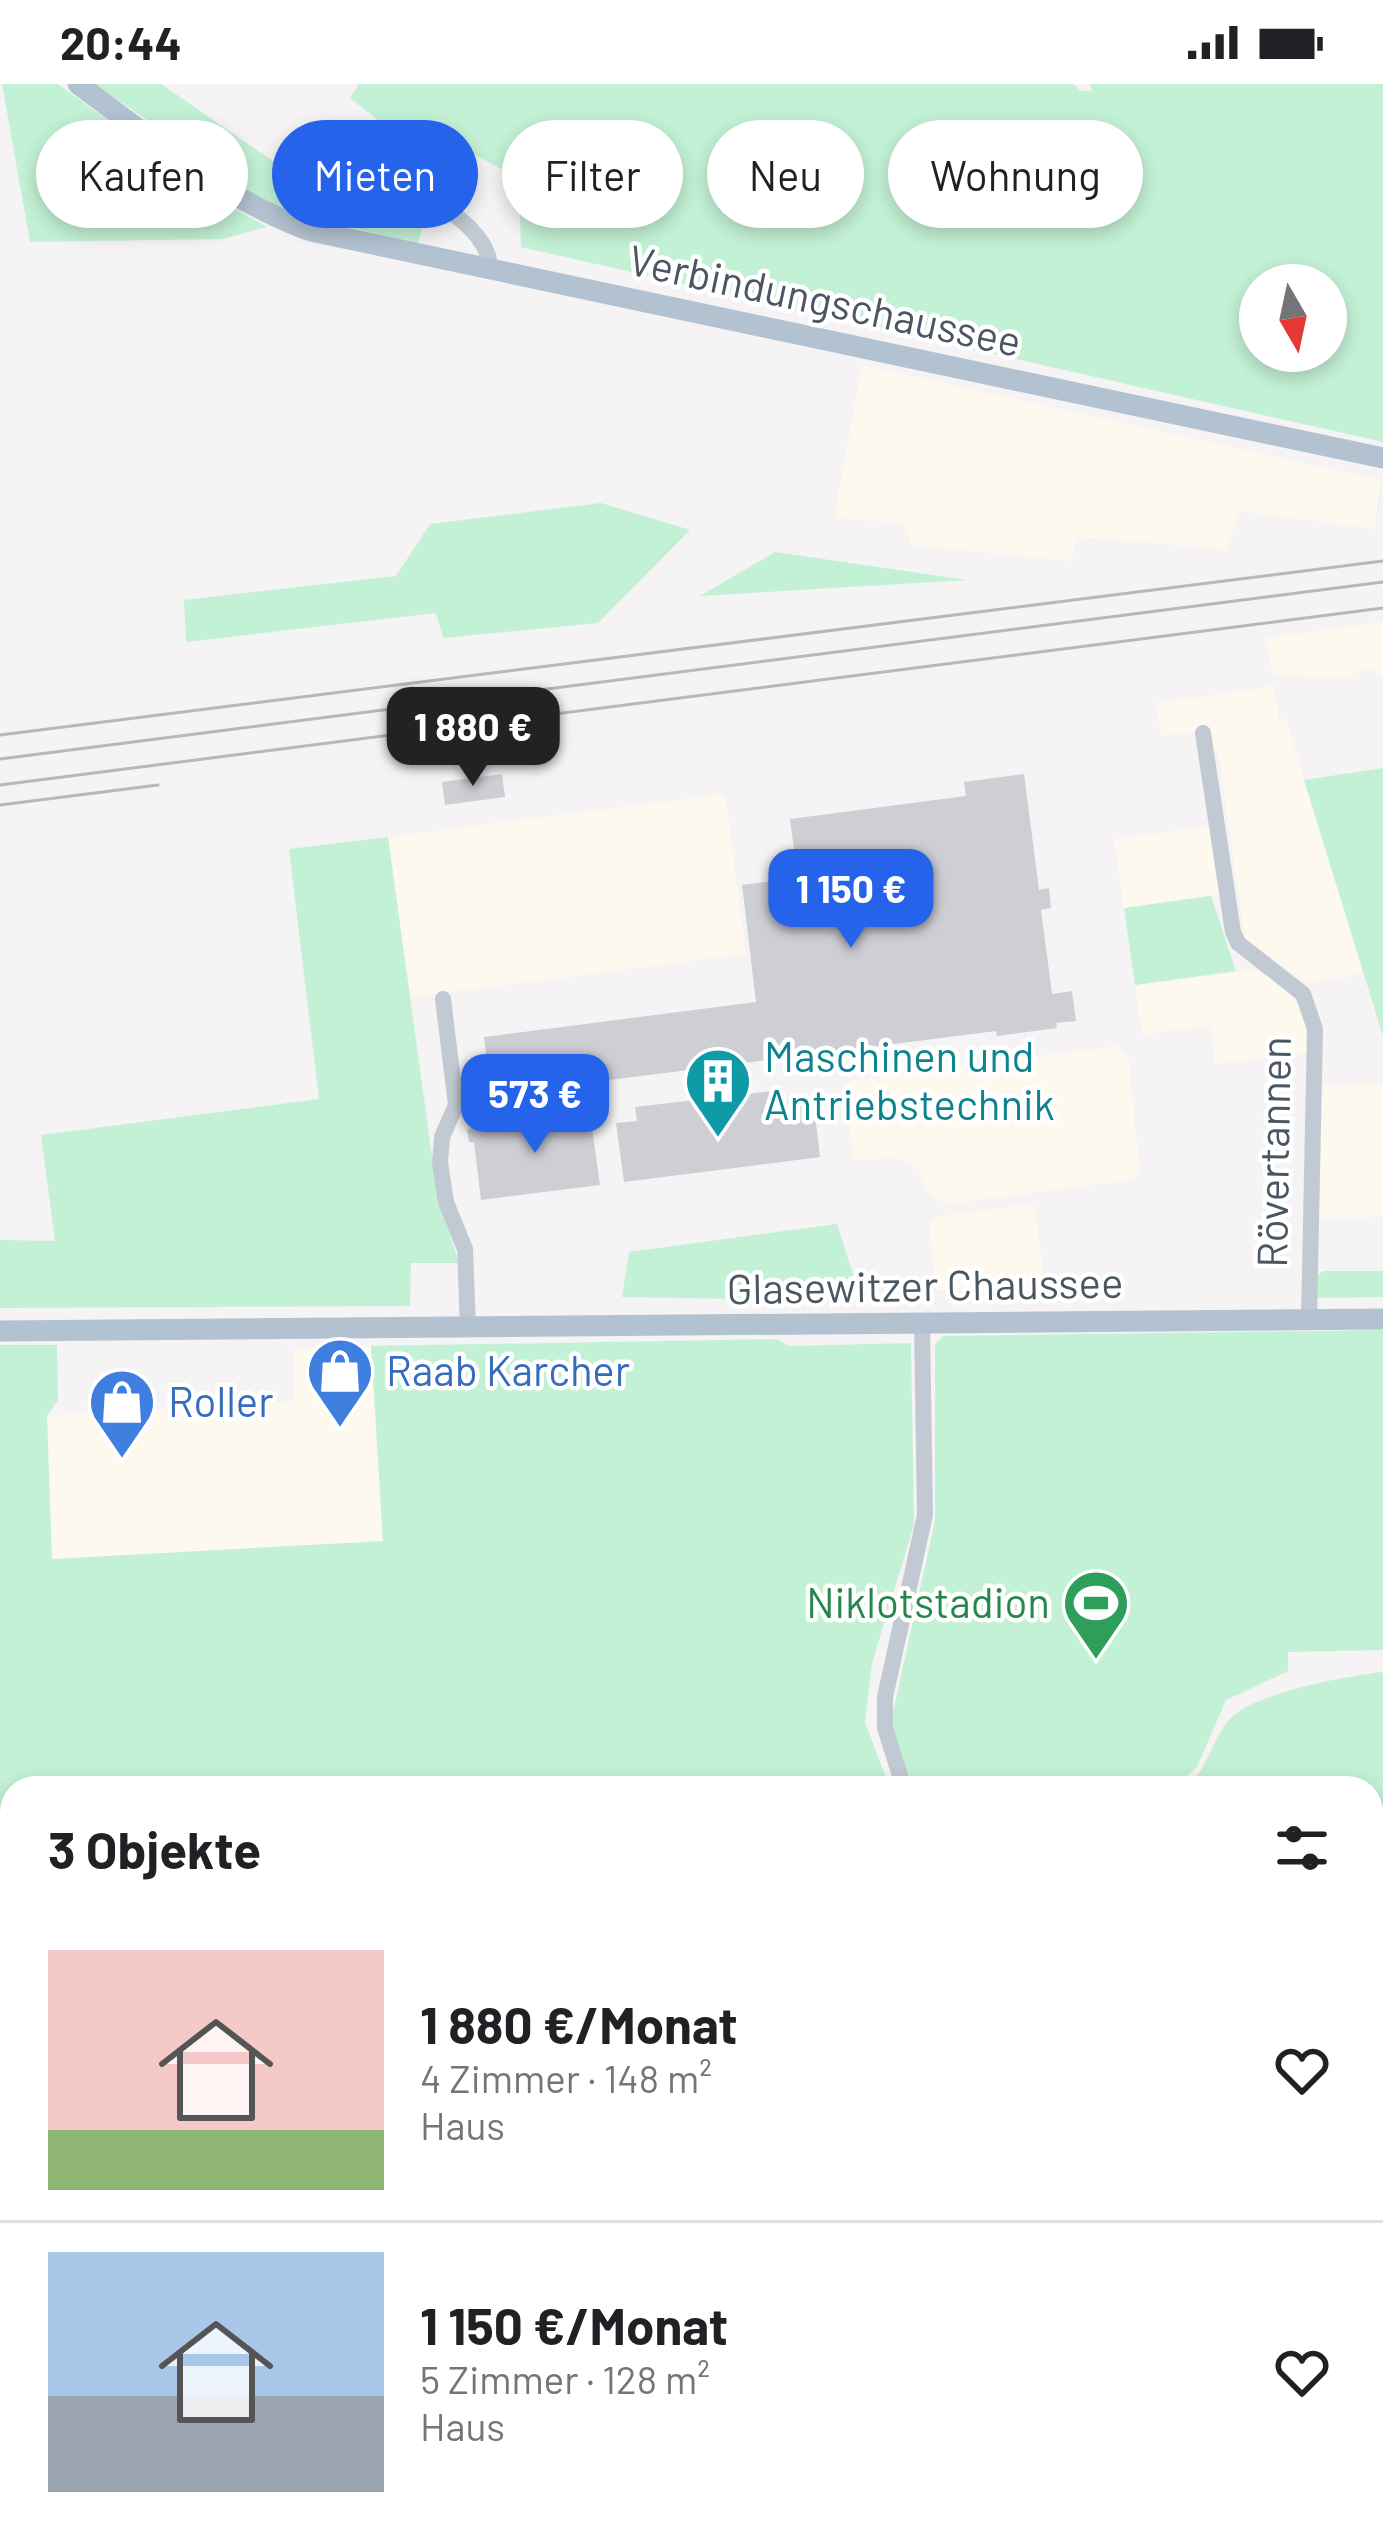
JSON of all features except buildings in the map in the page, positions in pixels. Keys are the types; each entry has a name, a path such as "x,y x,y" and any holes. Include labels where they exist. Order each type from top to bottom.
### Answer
{"main road":[{"name":"Verbindungschaussee","path":"77,84 205,177 272,215"},
{"name":"Verbindungschaussee","path":"304,228 1383,458"},
{"name":"Glasewitzer Chaussee","path":"0,1331 1383,1319"}],"street":[{"path":"471,228 489,248 490,271"},
{"name":"Rövertannen","path":"1203,733 1238,943 1303,994 1315,1029 1309,1320"},
{"path":"442,999 456,1105 442,1137 440,1163 446,1202 465,1249 468,1329"},
{"path":"900,1776 885,1728 885,1697 926,1515 922,1325"}],"shaded area":[{"path":"862,365 1380,480 1375,529 1241,511 1226,549 1078,537 1071,561 911,545 904,523 834,518"},
{"path":"1383,622 1383,677 1371,669 1359,670 1347,679 1272,674 1266,638"},
{"path":"1274,686 1279,720 1286,719 1363,972 1351,976 1305,982 1245,939 1218,751 1212,751 1208,730 1161,736 1156,703"},
{"path":"725,794 746,954 410,997 388,837"},
{"path":"1210,826 1220,894 1124,908 1114,839"},
{"path":"1255,970 1278,981 1304,1011 1308,1052 1215,1064 1211,1026 1142,1034 1135,985"},
{"path":"1116,1046 1128,1057 1140,1172 1132,1180 944,1204 926,1190 913,1165 898,1158 859,1160 853,1154 845,1085 849,1081"},
{"path":"1383,1084 1383,1217 1315,1218 1321,1085"},
{"path":"1034,1204 1046,1291 936,1290 929,1225 936,1217"},
{"path":"371,1346 383,1542 51,1559 47,1416 295,1401 293,1349"}],"green space":[{"path":"2,84 58,84 108,120 36,120 36,228 248,228 248,216 267,227 223,239 30,242"},
{"path":"95,84 161,84 213,120 147,120"},
{"path":"359,84 1073,84 1081,91 1092,91 1089,84 1383,84 1383,442 521,247 520,228 683,228 683,120 502,120 502,170 478,157 478,120 378,120 350,98"},
{"path":"248,144 272,160 272,207 248,190"},
{"path":"352,228 422,228 418,244"},
{"path":"601,503 690,530 598,623 443,638 436,613 186,642 184,600 396,576 430,524"},
{"path":"775,552 967,580 700,596"},
{"path":"1383,768 1383,1036 1304,780"},
{"path":"388,837 437,1193 459,1263 411,1263 410,1306 0,1308 0,1240 55,1241 41,1135 319,1099 289,849"},
{"path":"1211,896 1236,971 1135,985 1124,908"},
{"path":"837,1224 853,1274 843,1301 622,1297 629,1252"},
{"path":"1323,1271 1383,1271 1383,1297 1315,1298 1317,1276"},
{"path":"1383,1330 1383,1650 1288,1652 1288,1671 1226,1700 1197,1767 1187,1776 909,1776 890,1726 935,1521 935,1345 943,1336"},
{"path":"777,1339 789,1346 911,1343 914,1525 872,1663 865,1722 885,1776 0,1776 0,1345 57,1345 58,1400 47,1416 52,1559 383,1541 371,1346"},
{"path":"1383,1672 1383,1776 1196,1776 1225,1726 1243,1709 1303,1687"}],"railway":[{"path":"0,735 1383,561"},
{"path":"0,759 1383,582"},
{"path":"0,785 1383,608"},
{"path":"0,805 158,785"}],"place":[{"name":"Maschinen und Antriebstechnik","path":"718,1140"},
{"name":"Raab Karcher","path":"340,1430"},
{"name":"Roller","path":"122,1461"},
{"name":"Niklotstadion","path":"1096,1662"}]}
